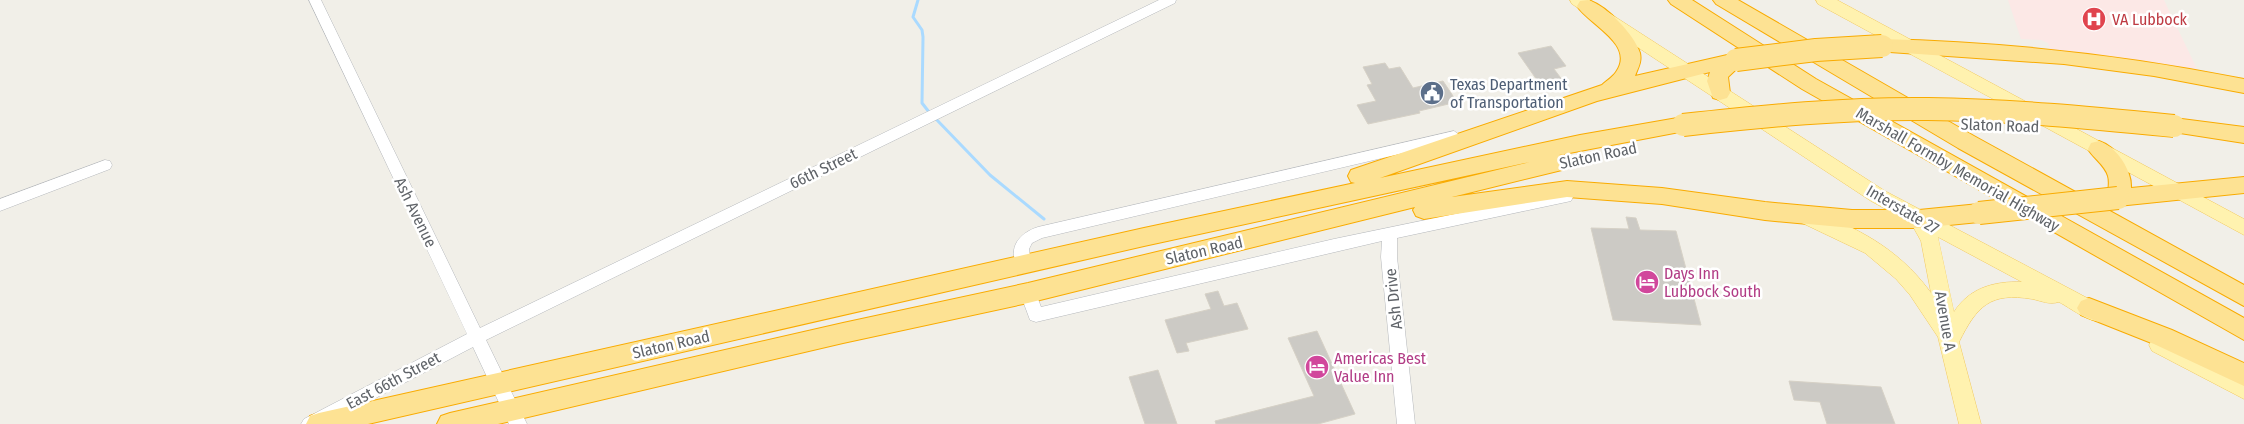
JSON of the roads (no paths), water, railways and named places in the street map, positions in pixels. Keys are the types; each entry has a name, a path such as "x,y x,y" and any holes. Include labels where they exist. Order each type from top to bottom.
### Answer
{"highway":[{"path":"1663,0 1809,84"},
{"name":"Marshall Formby Memorial Highway","path":"1678,0 1809,84 2244,330"},
{"name":"Marshall Formby Memorial Highway","path":"1723,0 1957,137 2244,296"},
{"path":"1582,3 1615,29 1628,47 1629,66 1625,75 1607,92"},
{"path":"1144,237 1413,160 1543,112 1607,92 1686,70 1736,60 1816,50 1882,46 1992,50 2088,59 2159,69 2244,86"},
{"path":"1720,93 1716,81 1719,72 1736,60"},
{"name":"Slaton Road","path":"319,424 1144,237 1571,145 1687,132 1956,122 2177,132"},
{"name":"Slaton Road","path":"450,424 514,417 843,333 1028,293 1687,132"},
{"path":"2177,132 2244,136"},
{"path":"2177,132 2244,148"},
{"path":"2099,149 2116,167 2121,176 2118,198"},
{"path":"1282,231 1482,200 1567,190 1662,196 1852,219 1919,219 2244,185"},
{"path":"2064,196 2125,219 2244,278"},
{"path":"1023,264 1028,293"},
{"path":"2089,308 2163,337 2244,375"}],"main road":[{"path":"1824,0 2244,228"},
{"name":"Interstate 27","path":"1582,3 1832,168 1919,219 2244,390"},
{"path":"1801,214 1841,230 1873,247 1889,259 1911,280 1950,342"},
{"name":"Avenue A","path":"1919,219 1931,241 1950,342 1970,424"},
{"path":"1950,342 1971,304 1978,298 1991,293 2019,290 2034,292 2089,308"}],"street":[{"name":"Ash Avenue","path":"315,0 514,417"},
{"name":"66th Street","path":"477,337 1170,0"},
{"path":"1023,264 1021,248 1027,239 1038,233 1413,148 1543,112"},
{"path":"0,205 104,165"},
{"name":"Slaton Road","path":"1028,293 1036,315 1390,233 1558,198 1600,192"},
{"name":"Ash Drive","path":"1390,233 1389,257 1406,424"},
{"name":"East 66th Street","path":"310,424 477,337"}],"waterway":[{"path":"918,0 913,17 922,30 922,103 929,112"},
{"path":"935,118 990,175 1044,219"}],"place":[{"name":"VA Lubbock","path":"2094,19"},
{"name":"Texas Department of Transportation","path":"1432,93"},
{"name":"Days Inn Lubbock South","path":"1647,282"},
{"name":"Americas Best Value Inn","path":"1317,367"}]}
